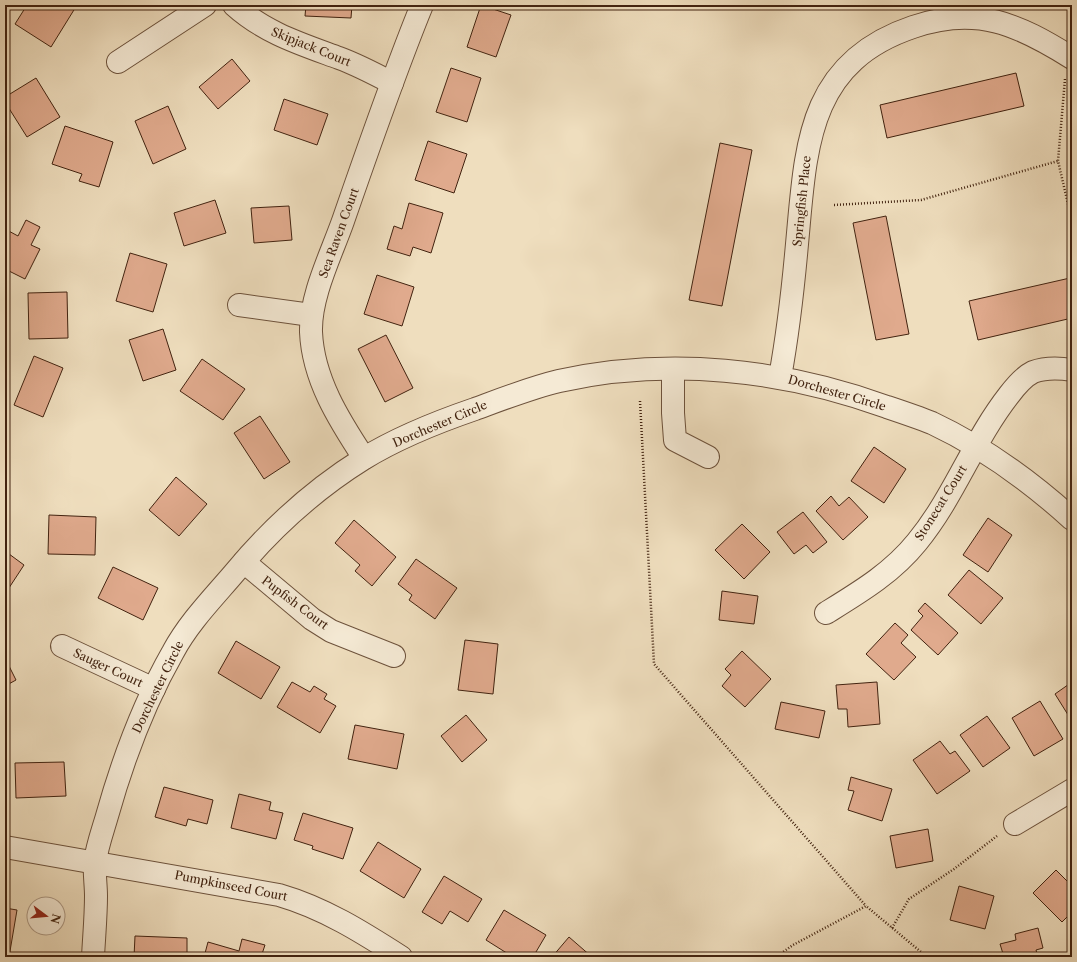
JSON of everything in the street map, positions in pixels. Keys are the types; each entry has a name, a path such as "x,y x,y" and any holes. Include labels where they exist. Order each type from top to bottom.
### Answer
{"street":[{"path":"118,62 205,5"},
{"name":"Skipjack Court","path":"234,5 262,27 292,41 362,68 392,83"},
{"name":"Sea Raven Court","path":"364,458 342,424 323,385 314,352 311,315 392,83 422,5"},
{"name":"Springfish Place","path":"780,377 793,291 802,178 809,142 820,108 832,85 850,63 867,49 923,14 943,18 987,18 1029,33 1072,58"},
{"path":"239,305 311,315"},
{"path":"673,369 672,413 675,440 708,457"},
{"name":"Dorchester Circle","path":"93,957 95,862 112,797 132,739 154,689 174,649 190,625 244,562 296,510 327,484 364,458 451,417 526,390 560,381 626,372 673,369 723,370 780,377 809,383 876,403 931,423 975,447 1035,486 1072,518"},
{"path":"975,447 1000,406 1024,379 1033,372 1044,370 1072,370"},
{"name":"Stonecat Court","path":"826,613 887,573 903,558 929,527 975,447"},
{"name":"Pupfish Court","path":"244,562 312,619 331,631 394,656"},
{"name":"Sauger Court","path":"62,646 154,689"},
{"path":"1015,824 1072,790"},
{"name":"Pumpkinseed Court","path":"5,847 261,890 295,899 311,905 348,924 401,957"}],"path":[{"path":"1065,79 1058,161 1072,221"},
{"path":"834,205 921,200 1058,161"},
{"path":"640,401 654,664 866,906 927,957"},
{"path":"892,928 909,899 1015,824"},
{"path":"776,957 794,945 866,906"}],"building":[{"path":"27,5 77,5 51,47 15,24"},
{"path":"306,5 352,5 351,18 305,16"},
{"path":"481,5 511,15 496,57 467,47"},
{"path":"232,59 250,81 218,109 199,87"},
{"path":"451,68 481,78 467,122 436,112"},
{"path":"1016,73 1024,106 887,138 880,105"},
{"path":"36,78 60,117 27,137 5,102 5,97"},
{"path":"284,99 328,114 317,145 274,130"},
{"path":"168,106 186,149 153,164 135,121"},
{"path":"65,126 113,142 99,187 79,181 82,174 52,164"},
{"path":"428,141 467,154 454,193 415,180"},
{"path":"720,143 752,150 722,306 689,300"},
{"path":"215,200 226,233 184,246 174,213"},
{"path":"409,203 443,213 431,253 413,247 410,256 387,249 394,226 402,229"},
{"path":"289,206 292,240 254,243 251,208"},
{"path":"886,216 909,334 876,340 853,223"},
{"path":"26,220 40,227 31,245 40,249 25,279 5,269 5,229 18,236"},
{"path":"130,253 167,264 153,312 116,301"},
{"path":"377,275 414,287 402,326 364,314"},
{"path":"1070,278 1072,287 1072,318 978,340 969,301"},
{"path":"67,292 68,338 29,339 28,293"},
{"path":"163,329 176,370 143,381 129,340"},
{"path":"386,335 413,388 385,402 358,349"},
{"path":"34,356 63,368 43,417 14,405"},
{"path":"202,359 245,389 223,420 180,391"},
{"path":"260,416 290,462 264,479 234,433"},
{"path":"874,447 906,469 884,503 851,481"},
{"path":"176,477 207,504 179,536 149,510"},
{"path":"831,496 839,506 849,497 868,517 843,540 816,511"},
{"path":"803,512 827,542 813,553 806,545 794,554 777,532"},
{"path":"49,515 96,517 95,555 48,554"},
{"path":"988,518 1012,535 988,572 963,555"},
{"path":"354,520 396,557 372,586 355,571 360,565 335,543"},
{"path":"742,524 770,552 744,579 715,550"},
{"path":"5,551 24,565 5,594"},
{"path":"416,559 457,588 435,619 409,600 412,595 398,584"},
{"path":"113,567 158,588 143,620 98,598"},
{"path":"969,570 1003,598 981,624 948,595"},
{"path":"722,591 758,596 754,624 719,620"},
{"path":"925,603 958,633 938,655 911,630 923,616 918,611"},
{"path":"895,623 908,635 901,643 916,657 894,680 866,654"},
{"path":"465,640 498,644 493,694 458,690"},
{"path":"236,641 280,667 261,699 218,673"},
{"path":"742,651 771,679 745,707 722,686 731,675 725,669"},
{"path":"5,660 16,680 5,686"},
{"path":"292,682 310,692 314,686 327,694 324,699 336,706 320,733 277,707"},
{"path":"877,682 880,724 848,727 847,709 838,709 836,685"},
{"path":"1072,682 1072,717 1070,718 1055,694"},
{"path":"1040,701 1063,739 1034,756 1012,718"},
{"path":"781,702 825,711 819,738 775,729"},
{"path":"466,715 487,740 462,762 441,736"},
{"path":"987,716 1010,748 983,767 960,735"},
{"path":"355,725 404,734 397,769 348,759"},
{"path":"940,741 950,754 955,751 970,771 937,794 913,760"},
{"path":"64,762 66,796 16,798 15,763"},
{"path":"851,777 892,789 882,821 848,810 854,791 848,790"},
{"path":"164,787 213,800 207,824 188,819 186,826 155,817"},
{"path":"239,794 271,802 269,810 283,813 276,839 231,828"},
{"path":"303,813 353,828 343,859 312,849 313,846 294,840"},
{"path":"928,829 933,861 896,868 890,836"},
{"path":"378,842 421,869 404,898 360,871"},
{"path":"1056,870 1072,886 1072,912 1062,922 1033,893"},
{"path":"444,876 482,899 468,922 450,911 442,924 422,912"},
{"path":"959,886 994,896 985,929 950,920"},
{"path":"5,908 17,910 9,957 5,957"},
{"path":"504,910 546,935 533,957 513,957 486,940"},
{"path":"1038,928 1043,948 1036,950 1038,957 1004,957 1000,944 1016,940 1015,934"},
{"path":"135,936 187,938 187,957 134,957"},
{"path":"569,937 592,957 552,957"},
{"path":"242,939 265,945 261,957 204,957 208,942 239,951"},
{"path":"286,953 296,957 285,957"}]}
